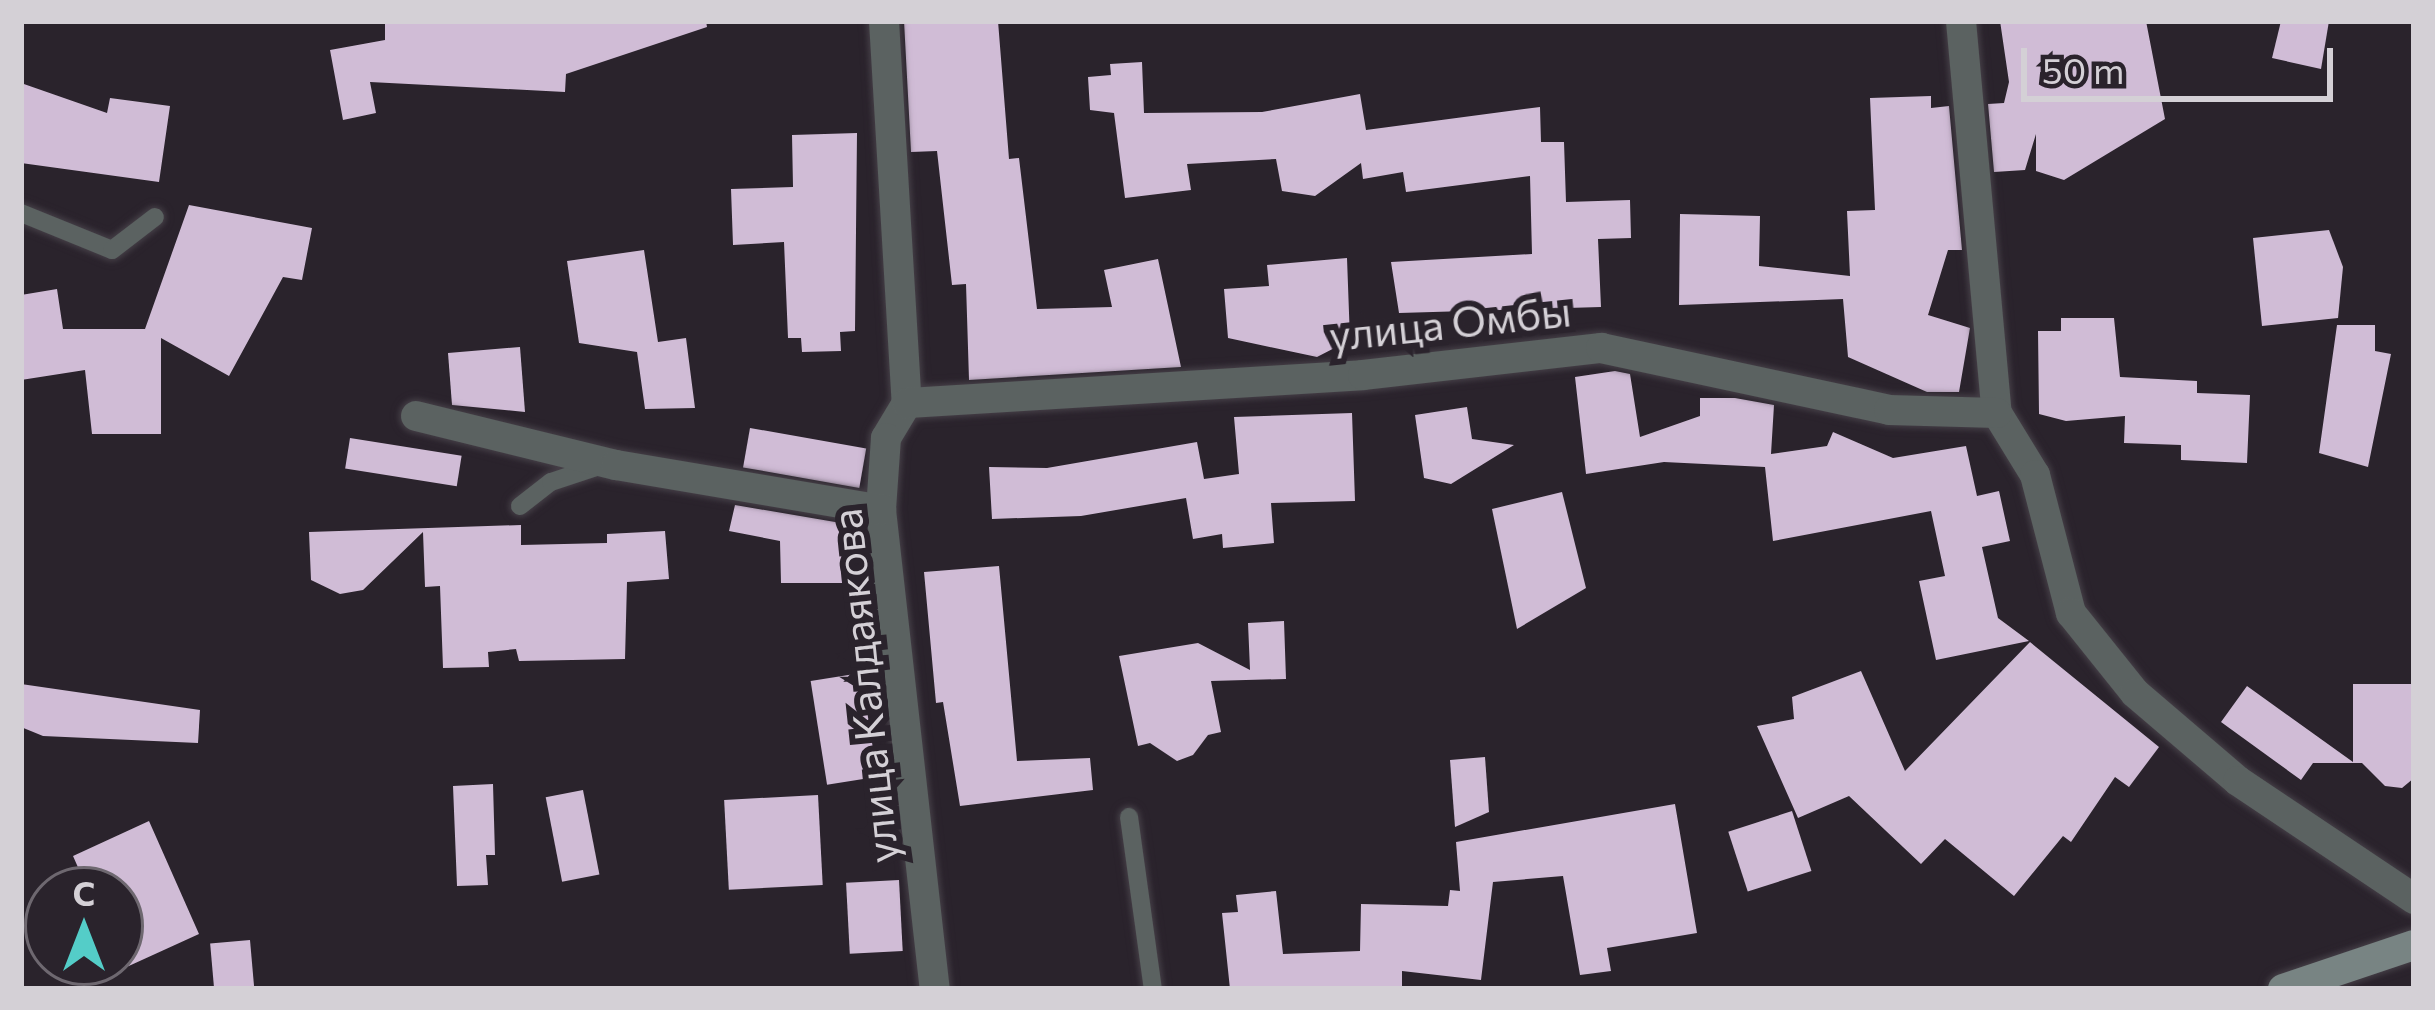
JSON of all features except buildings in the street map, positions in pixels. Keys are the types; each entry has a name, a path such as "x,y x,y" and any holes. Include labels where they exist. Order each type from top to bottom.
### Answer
{"street":[{"name":"улица Калдаякова","path":"884,21 908,403 886,439 880,510 934,989"},
{"path":"1961,21 1996,413 2036,475 2071,613 2135,693 2238,782 2414,899"},
{"name":"улица Омбы","path":"908,403 1363,375 1600,348 1889,410 1996,413"},
{"path":"416,416 616,465 880,510"},
{"path":"2283,989 2414,945"}],"lane":[{"path":"21,213 112,250 154,217"},
{"path":"520,506 585,467 616,465"},
{"path":"1129,817 1153,989"}]}
